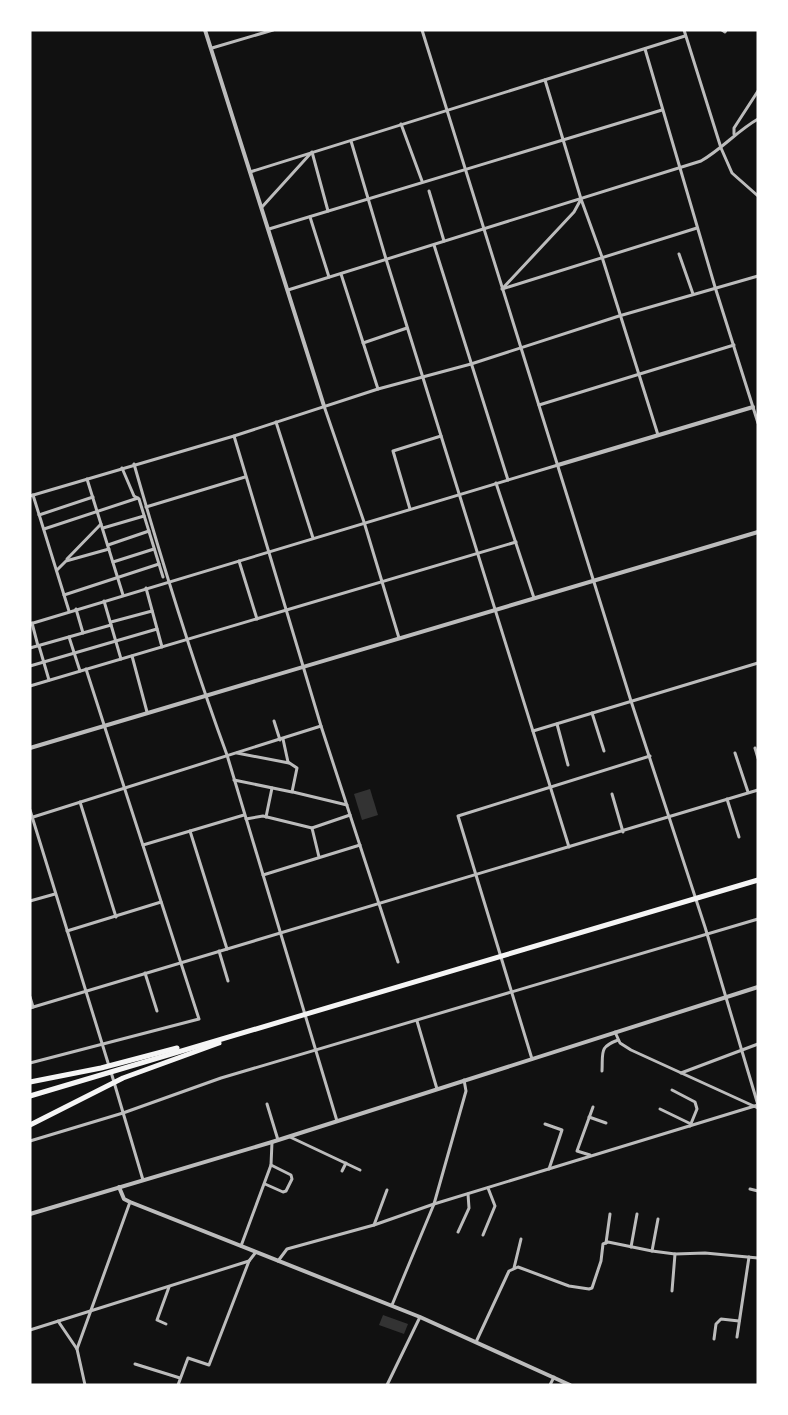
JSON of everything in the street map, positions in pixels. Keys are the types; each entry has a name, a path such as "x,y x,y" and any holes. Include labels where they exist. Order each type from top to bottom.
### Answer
{"highway":[{"path":"30,1096 758,880"},
{"path":"30,1082 101,1068 274,1023"},
{"path":"30,1125 123,1078 274,1023"}],"street":[{"path":"205,30 400,639"},
{"path":"212,48 259,32 273,30"},
{"path":"278,1261 287,1249 374,1225 434,1204 758,1105 692,885 631,701 422,30"},
{"path":"684,30 721,148 732,173 758,196"},
{"path":"250,172 685,36"},
{"path":"645,49 715,287 756,407 758,423"},
{"path":"545,80 657,435"},
{"path":"734,134 734,128 758,91"},
{"path":"268,229 662,110"},
{"path":"288,290 701,161 721,148 734,134 758,119"},
{"path":"401,123 422,182"},
{"path":"351,141 569,847"},
{"path":"262,207 312,152"},
{"path":"312,152 328,212"},
{"path":"429,191 444,242"},
{"path":"502,289 573,213 581,199"},
{"path":"310,217 329,277"},
{"path":"502,289 697,228"},
{"path":"434,245 508,480"},
{"path":"679,254 693,294"},
{"path":"341,274 378,389"},
{"path":"69,611 32,496 378,389 471,364 620,316 758,276"},
{"path":"363,343 408,327"},
{"path":"539,405 734,345"},
{"path":"50,680 31,624 364,522 756,407"},
{"path":"276,422 313,538"},
{"path":"234,435 321,726 398,962"},
{"path":"410,509 393,451 441,436"},
{"path":"134,464 205,696 227,755 337,1120"},
{"path":"122,468 134,496 138,498 163,577"},
{"path":"146,507 246,477"},
{"path":"87,479 123,595"},
{"path":"496,483 534,598"},
{"path":"39,515 93,497"},
{"path":"44,529 138,498"},
{"path":"103,528 144,516"},
{"path":"57,570 101,524"},
{"path":"66,561 149,531"},
{"path":"30,747 758,532"},
{"path":"30,686 516,542"},
{"path":"113,562 154,549"},
{"path":"239,561 257,619"},
{"path":"64,595 159,564"},
{"path":"146,588 162,647"},
{"path":"104,601 121,659"},
{"path":"76,609 83,633"},
{"path":"30,648 152,611"},
{"path":"30,666 157,629"},
{"path":"69,637 80,671"},
{"path":"132,656 147,712"},
{"path":"533,731 758,663"},
{"path":"30,1063 153,1033 199,1019 86,669"},
{"path":"592,713 604,752"},
{"path":"274,721 288,762 297,768 292,792"},
{"path":"556,723 568,765"},
{"path":"31,818 321,726"},
{"path":"755,748 758,758"},
{"path":"237,752 291,764"},
{"path":"735,753 748,792"},
{"path":"532,1059 458,816 650,756"},
{"path":"234,779 347,805"},
{"path":"266,817 272,788"},
{"path":"30,997 32,1008 758,790"},
{"path":"612,794 623,832"},
{"path":"727,799 740,837"},
{"path":"80,802 116,917"},
{"path":"30,810 143,1180"},
{"path":"143,845 245,817 266,817 312,828 350,815"},
{"path":"312,828 319,857"},
{"path":"190,831 227,948"},
{"path":"263,875 360,845"},
{"path":"30,901 55,894"},
{"path":"67,931 161,902"},
{"path":"30,1142 123,1113 221,1078 758,919"},
{"path":"219,951 228,981"},
{"path":"145,973 157,1011"},
{"path":"30,1214 272,1142 758,987"},
{"path":"417,1021 437,1089"},
{"path":"615,1032 620,1043 631,1050 758,1108"},
{"path":"602,1071 603,1049 607,1044 618,1040"},
{"path":"681,1073 758,1044"},
{"path":"391,1306 434,1204 466,1091 464,1080"},
{"path":"672,1090 695,1102 697,1109 691,1125"},
{"path":"267,1104 278,1140"},
{"path":"592,1156 577,1151 593,1107"},
{"path":"660,1109 691,1125"},
{"path":"589,1117 606,1123"},
{"path":"545,1124 561,1130 549,1169"},
{"path":"289,1136 360,1170"},
{"path":"241,1246 271,1165 272,1142"},
{"path":"342,1171 346,1163"},
{"path":"265,1184 283,1192 286,1191 292,1179 291,1175 271,1165"},
{"path":"119,1187 124,1198 130,1202 420,1317 570,1385"},
{"path":"483,1235 495,1206 488,1188"},
{"path":"750,1189 758,1191"},
{"path":"374,1225 387,1191"},
{"path":"458,1232 469,1208 468,1194"},
{"path":"77,1349 130,1202"},
{"path":"476,1342 509,1271 514,1268 518,1267 569,1286 592,1288 603,1244 606,1243 610,1214"},
{"path":"631,1247 637,1214"},
{"path":"652,1251 658,1219"},
{"path":"514,1268 521,1239"},
{"path":"606,1243 675,1254 705,1253 758,1258"},
{"path":"178,1385 188,1358 208,1365 249,1261 256,1252"},
{"path":"672,1291 675,1254"},
{"path":"737,1337 749,1257"},
{"path":"30,1330 249,1261"},
{"path":"166,1324 157,1320 169,1287"},
{"path":"387,1385 420,1317"},
{"path":"714,1339 716,1324 721,1319 739,1322"},
{"path":"58,1322 77,1349 85,1385"},
{"path":"135,1364 180,1378"},
{"path":"550,1385 554,1377"}],"shaded area":[{"path":"370,789 378,815 362,820 354,794"},
{"path":"383,1315 408,1324 404,1334 379,1325"}]}
